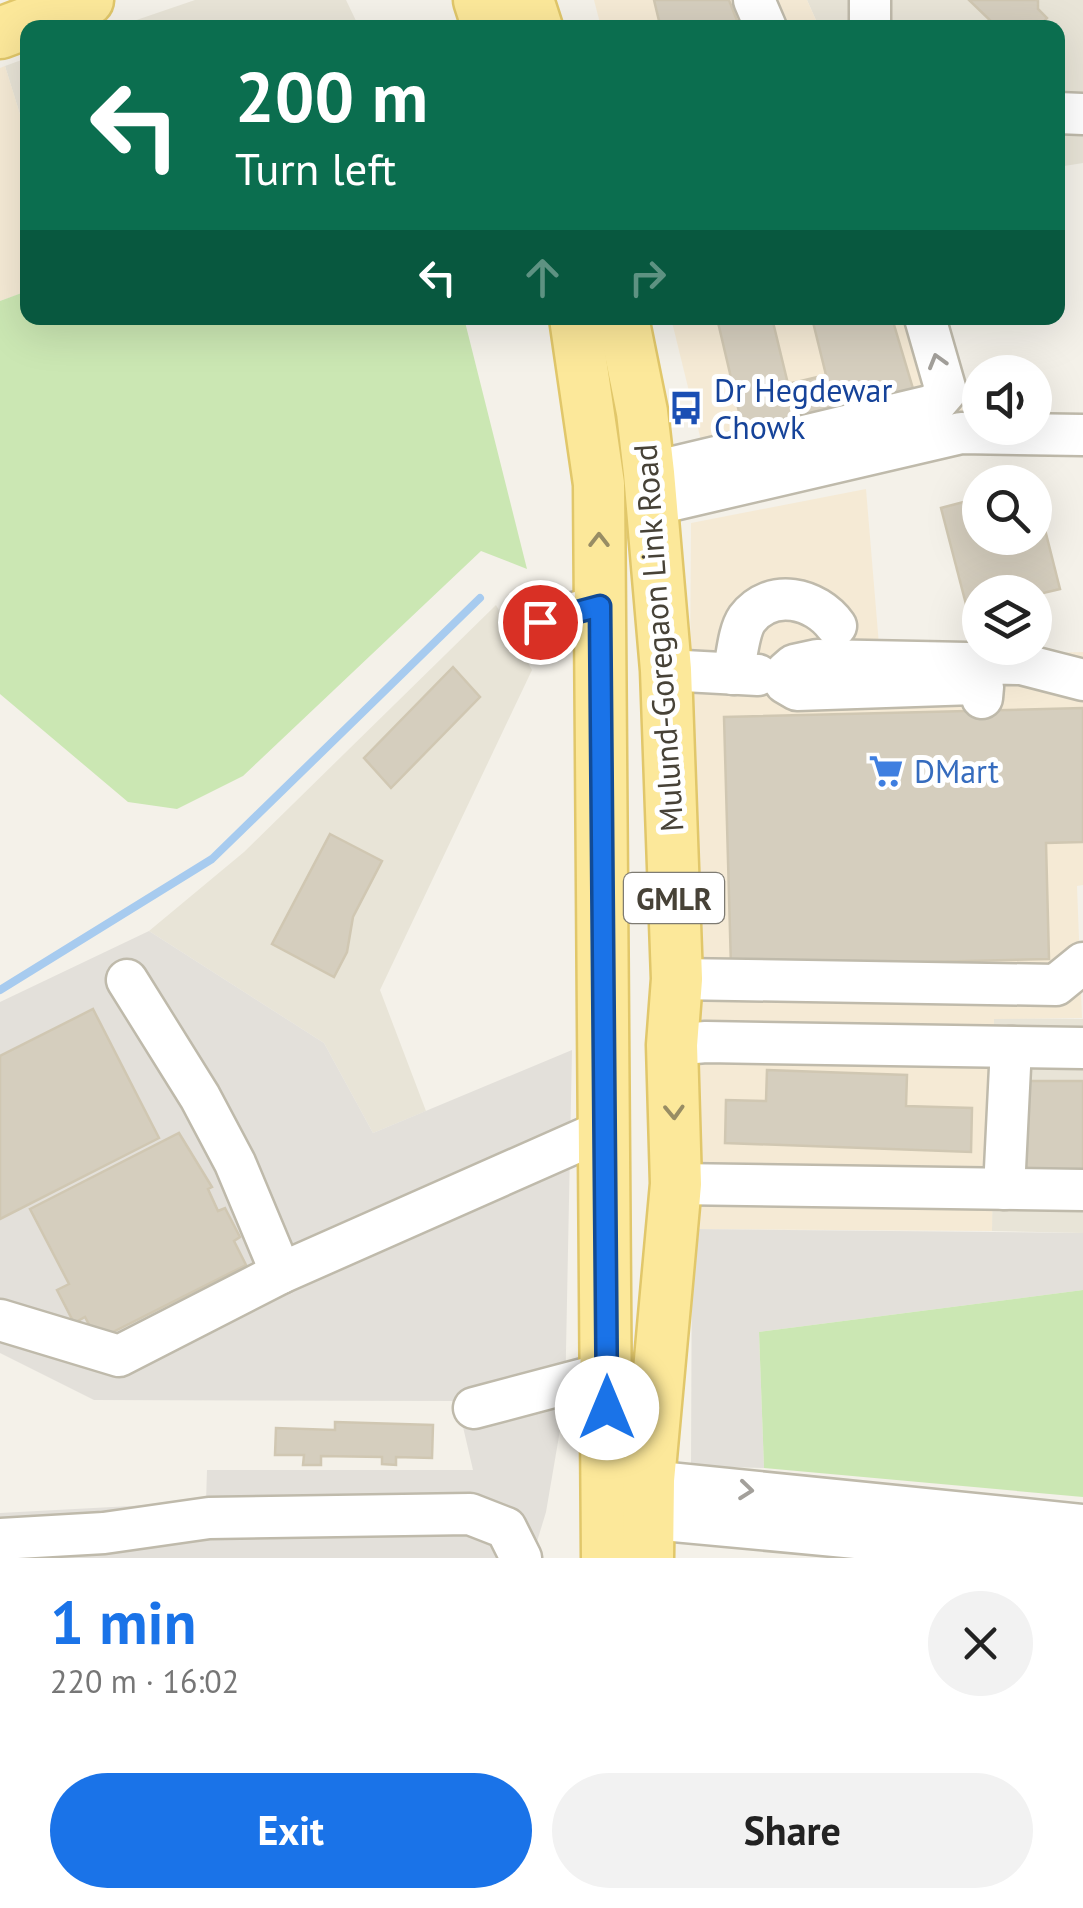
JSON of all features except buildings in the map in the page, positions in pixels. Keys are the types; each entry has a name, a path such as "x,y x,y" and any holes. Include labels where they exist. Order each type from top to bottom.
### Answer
{"main road":[{"path":"47,20 88,0"},
{"name":"Mulund-Goregaon Link Road","path":"575,325 599,484 606,1373 628,1518"},
{"name":"Mulund-Goregaon Link Road","path":"624,325 642,412 666,670 677,979 672,1045 676,1184 628,1518"}],"street":[{"path":"650,489 934,405 946,391 927,325"},
{"path":"650,489 961,434 1083,435"},
{"path":"666,670 750,675 746,620 765,605 788,598 811,603 836,626"},
{"path":"525,634 540,622 600,606"},
{"path":"982,698 982,687 974,684 797,690 785,683 786,672 794,664 817,660 1021,664 1083,680"},
{"path":"677,979 1056,985 1083,963"},
{"path":"127,980 200,1097 235,1162 281,1273"},
{"path":"672,1045 706,1042 1083,1048"},
{"path":"1004,1189 1011,1047"},
{"path":"0,1320 119,1356 281,1273 604,1130"},
{"path":"676,1184 1083,1190"},
{"path":"474,1408 606,1373"},
{"path":"0,1539 104,1533 209,1518 470,1514 506,1528 521,1558"},
{"path":"628,1518 923,1526 1083,1525"},
{"path":"923,1526 1069,1558"}],"shaded area":[{"path":"195,0 346,0 356,20 136,20"},
{"path":"594,0 807,0 816,20 599,20"},
{"path":"807,0 1083,0 1083,163 1065,166 1065,20 816,20"},
{"path":"20,61 20,114 5,66"},
{"path":"5,66 20,114 20,294 0,301 0,68"},
{"path":"673,325 935,325 962,412 710,477"},
{"name":"DMart","path":"866,489 880,657 962,655 962,665 1052,665 1052,653 1083,652 1083,885 1077,886 1082,1018 994,1019 992,1231 692,1229 688,1021 691,523"},
{"path":"496,605 532,670 380,990 426,1111 373,1133 324,1043 149,931 244,852"},
{"path":"149,931 324,1043 373,1133 572,1050 565,1401 546,1512 532,1558 0,1558 0,1513 206,1502 207,1470 473,1470 457,1401 94,1400 0,1353 0,1002"},
{"path":"994,1018 1083,1019 1083,1233 992,1231"},
{"path":"692,1229 1083,1233 1083,1290 759,1332 764,1468 691,1466"}],"green space":[{"path":"20,294 20,325 466,325 527,569 481,551 243,776 177,809 128,802 0,694 0,301"},
{"path":"1083,1290 1083,1497 764,1468 759,1332"}],"waterway":[{"path":"0,990 212,859 480,598"}],"place":[{"name":"Dr Hegdewar Chowk","path":"686,408"},
{"name":"DMart","path":"886,771"}],"route":[{"path":"540,622 600,606 607,1408"}]}
